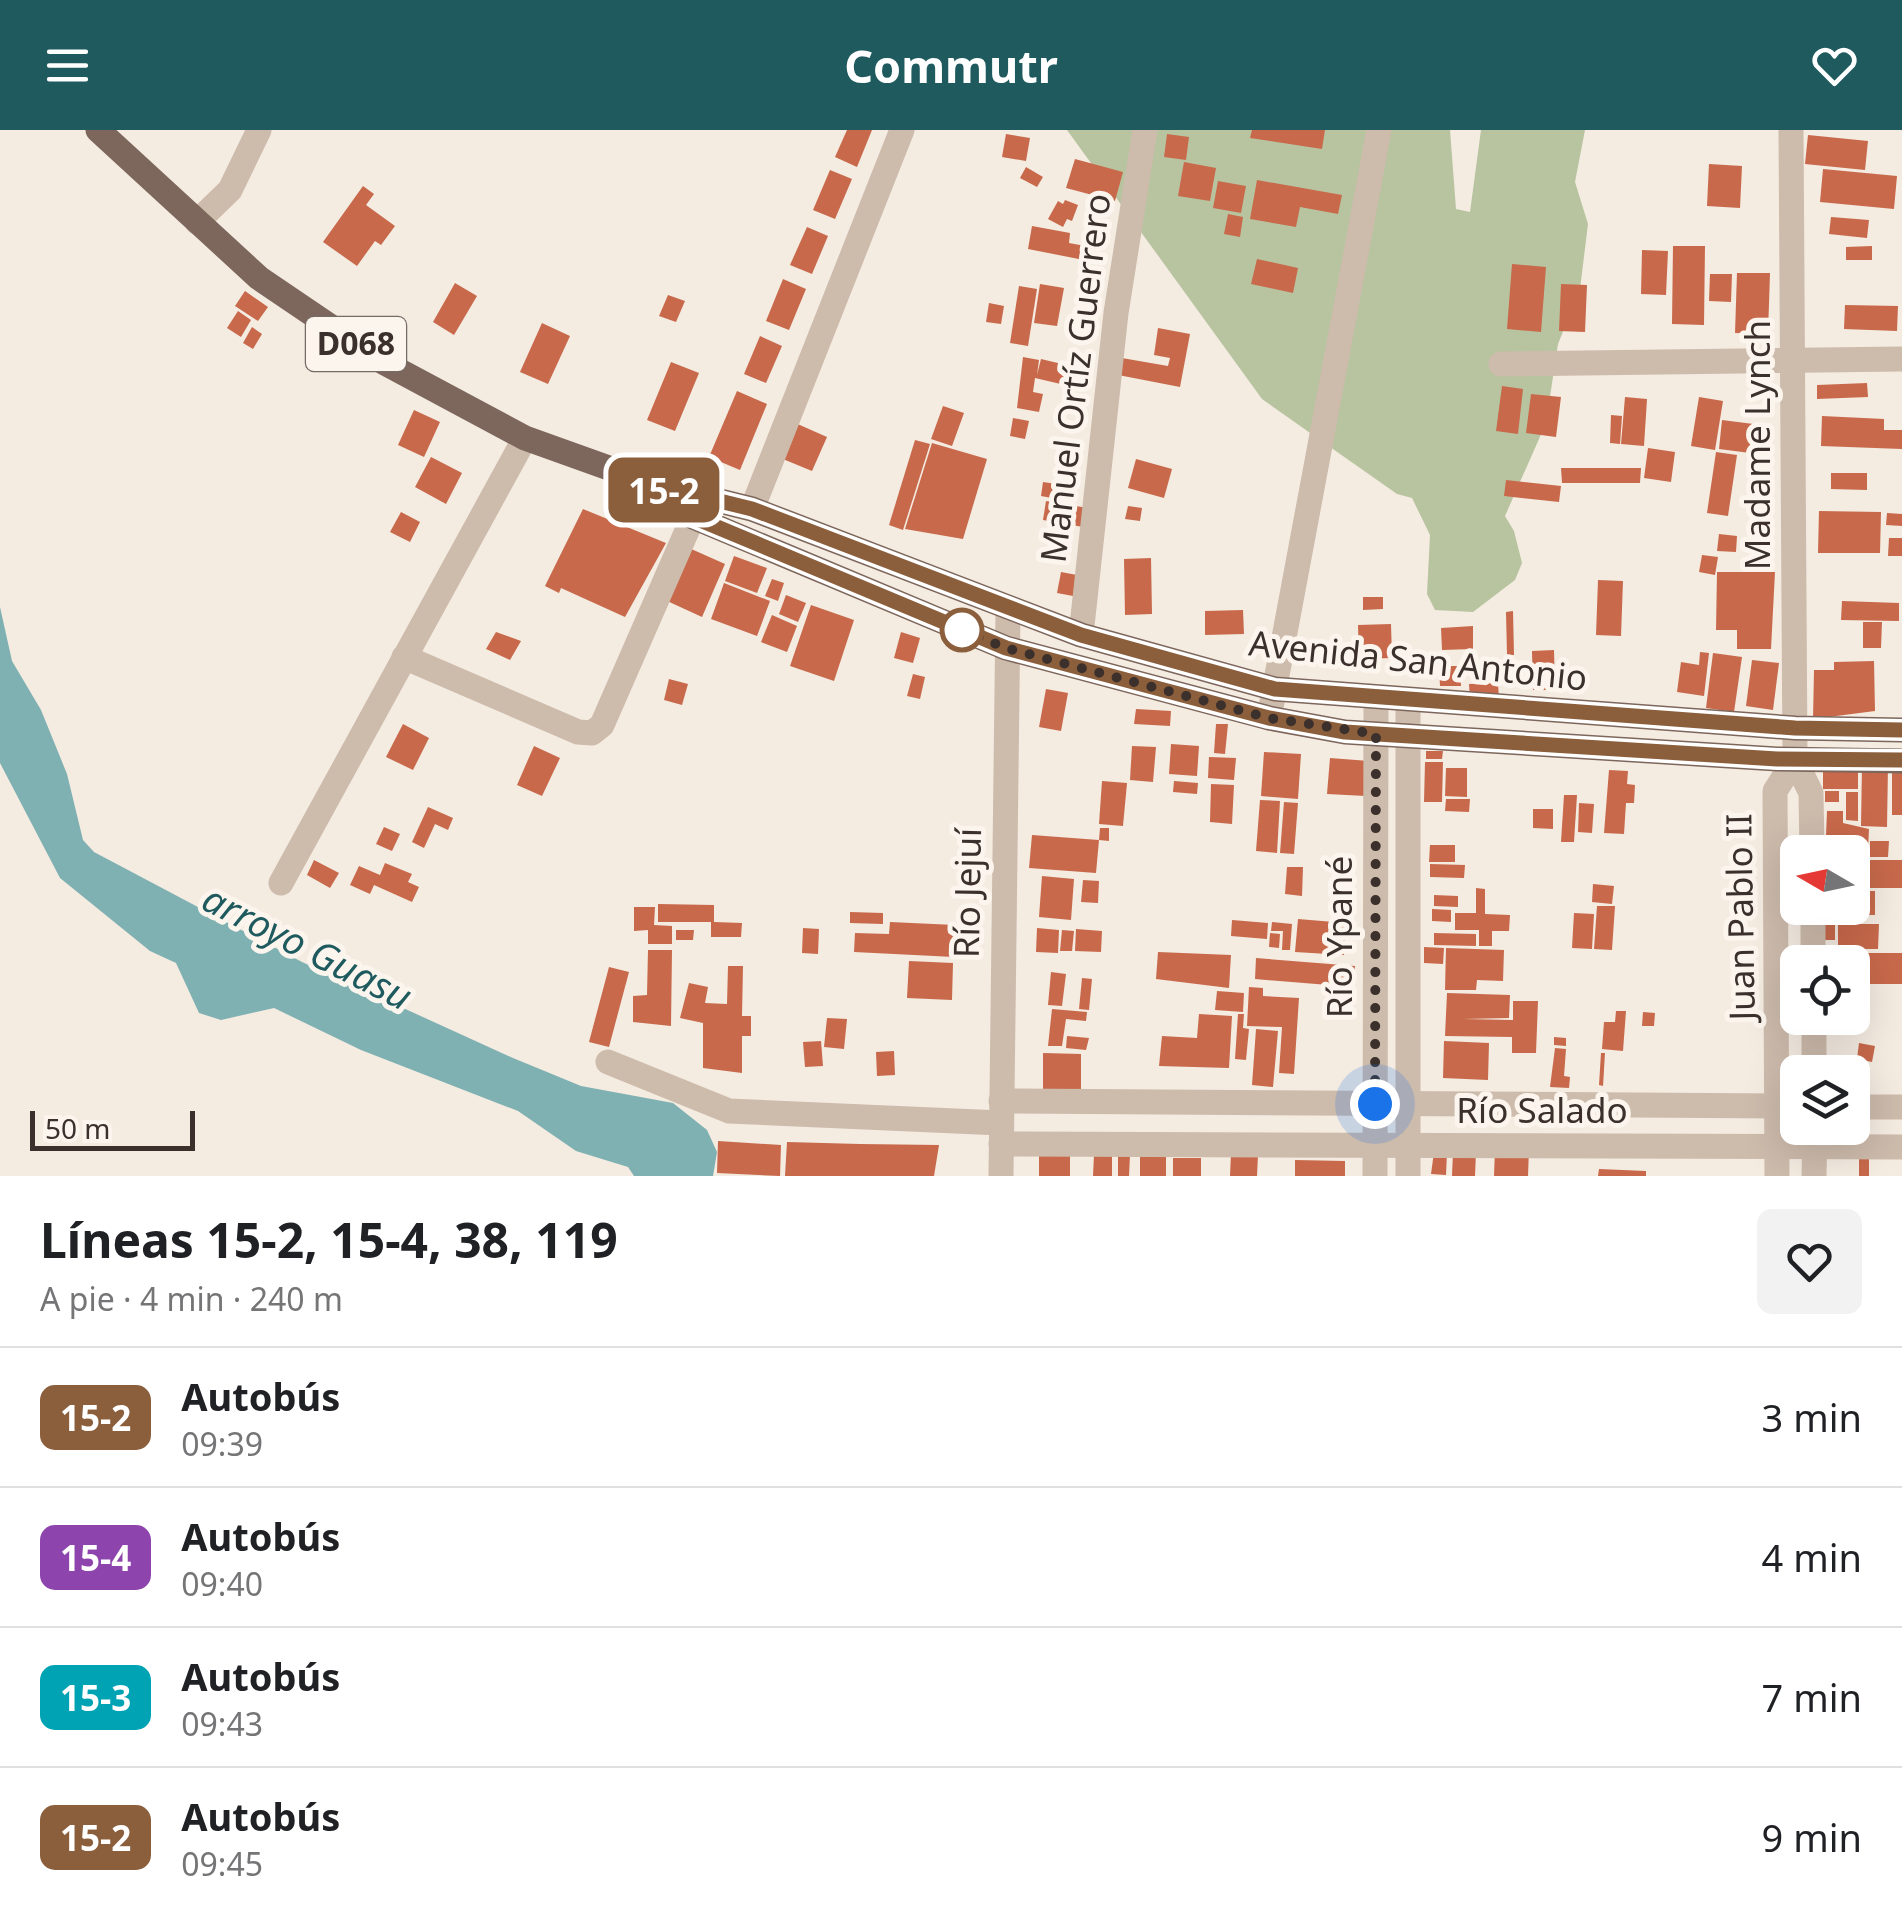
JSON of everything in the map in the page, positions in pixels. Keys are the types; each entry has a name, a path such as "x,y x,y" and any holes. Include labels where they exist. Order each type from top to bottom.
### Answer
{"main road":[{"name":"Avenida San Antonio","path":"98,130 259,278 384,362 524,438 659,486 752,509 1008,611 1275,689 1795,728 1902,730"},
{"name":"Avenida San Antonio","path":"659,486 693,517 1006,648 1269,718 1376,734 1794,760 1902,760"}],"street":[{"path":"197,222 230,190 259,130"},
{"path":"752,509 902,130"},
{"name":"Manuel Ortíz Guerrero","path":"1081,635 1116,313 1145,130"},
{"path":"1269,718 1379,130"},
{"name":"Madame Lynch","path":"1791,130 1794,760"},
{"path":"1500,364 1902,358"},
{"path":"281,883 524,438"},
{"path":"404,657 592,734 602,725 693,517"},
{"name":"Río Jejuí","path":"1001,1176 1008,611"},
{"name":"Río Ypané","path":"1375,1176 1376,698"},
{"name":"Río Ypané","path":"1408,701 1408,1176"},
{"name":"Juan Pablo II","path":"1794,760 1811,793 1812,835"},
{"name":"Juan Pablo II","path":"1786,1055 1775,791 1794,760"},
{"path":"608,1062 729,1111 1001,1123"},
{"name":"Río Salado","path":"1001,1123 1375,1104 1780,1106"},
{"path":"1870,1107 1902,1107"},
{"name":"Río Salado","path":"1001,1123 1408,1146 1782,1145"},
{"name":"Juan Pablo II","path":"1777,1176 1780,1138"},
{"name":"Río Salado","path":"1870,1143 1902,1147"},
{"path":"1814,1176 1815,1145"}],"green space":[{"path":"1067,130 1450,130 1456,209 1470,212 1481,130 1585,130 1575,182 1588,224 1580,289 1558,344 1546,423 1505,516 1514,531 1522,563 1515,580 1473,612 1435,610 1427,594 1430,535 1412,498 1397,494 1262,399"}],"water":[{"path":"0,607 12,661 41,710 67,774 83,840 94,852 302,962 513,1058 581,1086 673,1103 707,1130 717,1152 713,1176 634,1176 628,1167 576,1151 518,1111 361,1050 274,1008 221,1020 199,1013 176,963 150,951 60,878 0,763"}],"building":[{"path":"847,130 872,130 857,167 835,157"},
{"path":"1252,130 1325,130 1322,149 1250,138"},
{"path":"1006,134 1030,138 1026,161 1002,157"},
{"path":"1167,134 1189,137 1186,160 1164,157"},
{"path":"1808,135 1868,141 1865,170 1805,164"},
{"path":"1075,159 1123,172 1115,201 1066,188"},
{"path":"1184,162 1216,168 1210,201 1178,196"},
{"path":"1709,164 1742,166 1740,208 1707,206"},
{"path":"1026,167 1043,177 1037,187 1020,178"},
{"path":"1823,169 1897,176 1894,209 1820,202"},
{"path":"830,170 852,179 835,219 813,210"},
{"path":"1257,180 1342,195 1338,214 1300,207 1296,227 1250,219"},
{"path":"1218,181 1246,186 1241,213 1213,208"},
{"path":"363,186 374,194 366,205 395,226 381,245 375,241 357,266 323,242"},
{"path":"1065,200 1078,205 1072,221 1067,219 1063,227 1048,219 1058,201 1063,204"},
{"path":"1228,214 1243,217 1240,237 1224,234"},
{"path":"1831,217 1869,220 1867,238 1829,234"},
{"path":"1032,226 1070,233 1069,243 1096,248 1094,262 1028,249"},
{"path":"807,227 828,236 812,274 790,265"},
{"path":"1673,246 1705,246 1704,325 1672,324"},
{"path":"1872,246 1872,260 1846,260 1846,247"},
{"path":"1642,250 1668,251 1666,295 1641,294"},
{"path":"1257,259 1298,268 1293,293 1251,284"},
{"path":"1512,264 1546,267 1541,332 1507,329"},
{"path":"1737,273 1770,273 1768,334 1735,333"},
{"path":"1710,274 1732,274 1731,302 1709,301"},
{"path":"783,279 806,289 789,330 766,321"},
{"path":"455,283 477,296 454,335 433,322"},
{"path":"1040,284 1064,288 1057,326 1034,323"},
{"path":"1561,284 1587,285 1585,332 1559,331"},
{"path":"1019,286 1037,289 1028,346 1010,343"},
{"path":"245,291 268,307 258,321 235,306"},
{"path":"668,295 685,301 676,322 659,316"},
{"path":"989,303 1004,306 1001,324 986,322"},
{"path":"1845,305 1898,306 1897,331 1844,329"},
{"path":"238,311 251,320 241,337 227,328"},
{"path":"542,323 570,336 548,384 520,372"},
{"path":"252,327 262,334 253,349 243,343"},
{"path":"1158,328 1190,334 1180,387 1113,374 1116,357 1168,366 1170,358 1154,355"},
{"path":"760,336 782,346 766,383 744,374"},
{"path":"1023,357 1039,360 1037,375 1041,359 1087,370 1082,389 1035,378 1033,392 1043,394 1039,412 1017,408"},
{"path":"671,362 699,373 675,431 647,420"},
{"path":"1867,383 1868,397 1817,399 1817,385"},
{"path":"1502,386 1523,389 1518,434 1496,431"},
{"path":"737,391 767,404 740,470 709,457"},
{"path":"1531,394 1561,397 1556,437 1526,433"},
{"path":"1625,397 1647,399 1644,446 1621,444"},
{"path":"1699,397 1723,401 1715,450 1691,446"},
{"path":"943,406 964,413 952,446 931,439"},
{"path":"414,410 440,422 424,457 398,445"},
{"path":"1611,415 1622,416 1620,444 1610,443"},
{"path":"1822,416 1884,419 1884,430 1902,430 1902,449 1821,446"},
{"path":"1013,418 1029,421 1025,439 1010,436"},
{"path":"1722,420 1769,426 1766,455 1719,449"},
{"path":"793,422 827,437 812,471 778,457"},
{"path":"915,440 930,444 903,530 889,525"},
{"path":"932,443 987,459 963,539 905,529"},
{"path":"1648,448 1675,452 1671,482 1644,478"},
{"path":"1716,452 1737,455 1728,516 1707,513"},
{"path":"431,457 462,473 446,504 415,487"},
{"path":"1136,459 1172,469 1164,498 1128,488"},
{"path":"1561,468 1641,468 1640,483 1562,483"},
{"path":"1831,473 1867,473 1867,490 1831,489"},
{"path":"1506,480 1561,486 1559,502 1504,496"},
{"path":"1043,482 1070,486 1068,501 1041,496"},
{"path":"1046,501 1088,508 1083,527 1043,520"},
{"path":"1128,506 1142,508 1140,521 1125,519"},
{"path":"583,509 666,543 625,617 561,588 559,593 545,586"},
{"path":"1819,511 1881,512 1880,553 1818,553"},
{"path":"401,512 420,522 410,542 390,532"},
{"path":"1887,513 1902,514 1902,526 1886,525"},
{"path":"1719,534 1737,536 1736,552 1717,551"},
{"path":"1889,538 1902,538 1902,556 1888,556"},
{"path":"689,548 725,564 702,617 665,600"},
{"path":"1702,555 1718,557 1715,575 1699,572"},
{"path":"734,556 767,568 757,593 725,581"},
{"path":"1151,558 1152,614 1125,615 1124,559"},
{"path":"1061,572 1077,575 1073,596 1057,593"},
{"path":"1717,572 1775,572 1771,649 1737,649 1737,630 1716,630"},
{"path":"772,579 784,583 778,601 765,596"},
{"path":"1598,580 1623,581 1621,636 1596,635"},
{"path":"724,583 770,601 757,636 711,619"},
{"path":"786,595 806,603 798,622 779,614"},
{"path":"1363,597 1383,597 1383,609 1363,610"},
{"path":"1842,601 1899,603 1899,621 1841,620"},
{"path":"811,605 854,620 834,681 790,666"},
{"path":"1243,610 1244,634 1205,635 1205,611"},
{"path":"1513,611 1514,655 1507,655 1506,612"},
{"path":"772,615 797,626 787,652 761,642"},
{"path":"1863,622 1882,622 1881,648 1863,648"},
{"path":"1391,624 1392,658 1359,659 1358,625"},
{"path":"1473,626 1473,649 1442,650 1441,628"},
{"path":"496,632 521,641 510,660 486,649"},
{"path":"901,632 920,638 913,663 894,658"},
{"path":"1554,650 1555,690 1533,690 1532,651"},
{"path":"1700,652 1709,653 1704,696 1677,692 1681,662 1699,665"},
{"path":"1713,653 1742,657 1734,712 1706,708"},
{"path":"1752,660 1779,663 1773,710 1746,706"},
{"path":"1874,661 1875,711 1813,719 1814,670 1834,670 1834,662"},
{"path":"1439,666 1460,666 1461,686 1440,686"},
{"path":"913,674 925,677 920,699 907,696"},
{"path":"669,679 688,684 682,705 664,700"},
{"path":"1498,683 1499,699 1470,700 1469,684"},
{"path":"1046,689 1068,693 1061,731 1039,727"},
{"path":"1136,709 1171,711 1170,726 1134,724"},
{"path":"403,724 429,738 413,770 386,757"},
{"path":"1216,724 1228,724 1225,754 1214,753"},
{"path":"1171,744 1199,746 1197,776 1169,774"},
{"path":"534,746 560,758 542,796 517,785"},
{"path":"1132,746 1156,747 1153,782 1130,780"},
{"path":"1426,751 1443,751 1442,759 1426,759"},
{"path":"1264,752 1301,754 1298,799 1261,796"},
{"path":"1209,757 1236,758 1234,780 1208,778"},
{"path":"1330,758 1369,761 1366,796 1327,794"},
{"path":"1425,762 1443,762 1442,802 1424,802"},
{"path":"1823,765 1858,765 1858,789 1823,789"},
{"path":"1862,765 1888,765 1887,827 1861,826"},
{"path":"1446,768 1467,768 1467,797 1445,796"},
{"path":"1892,768 1902,768 1902,815 1892,815"},
{"path":"1609,770 1628,771 1627,784 1635,785 1634,803 1626,803 1624,834 1604,833"},
{"path":"1102,781 1127,783 1123,826 1099,824"},
{"path":"1174,781 1198,783 1197,794 1173,792"},
{"path":"1211,784 1234,785 1232,824 1210,822"},
{"path":"1825,791 1839,791 1839,802 1825,802"},
{"path":"1846,792 1858,792 1858,821 1846,820"},
{"path":"1564,795 1577,795 1574,842 1561,842"},
{"path":"1446,799 1470,799 1469,812 1445,811"},
{"path":"1260,800 1280,801 1277,853 1256,851"},
{"path":"1284,802 1298,803 1294,854 1280,853"},
{"path":"1579,803 1594,804 1592,833 1578,832"},
{"path":"428,807 453,818 448,830 435,824 424,848 412,842"},
{"path":"1533,809 1553,809 1553,829 1533,828"},
{"path":"1827,811 1843,811 1843,823 1869,829 1869,835 1826,835"},
{"path":"384,827 400,834 392,851 376,844"},
{"path":"1100,828 1109,828 1109,841 1099,840"},
{"path":"1032,835 1099,840 1096,873 1029,868"},
{"path":"1870,841 1889,841 1888,857 1870,857"},
{"path":"1430,845 1455,845 1455,862 1429,862"},
{"path":"314,860 339,873 330,888 307,875"},
{"path":"1870,860 1902,860 1902,888 1870,888"},
{"path":"385,863 412,874 408,882 419,887 412,902 374,885 370,894 350,885 359,866 380,875"},
{"path":"1430,864 1465,865 1464,878 1430,877"},
{"path":"1287,867 1303,867 1302,896 1285,894"},
{"path":"1042,876 1074,879 1071,920 1039,917"},
{"path":"1083,880 1099,881 1098,903 1081,902"},
{"path":"1593,884 1614,886 1612,904 1592,902"},
{"path":"1476,888 1485,889 1485,914 1510,915 1509,931 1492,931 1492,946 1479,946 1479,930 1455,930 1455,913 1476,913"},
{"path":"1870,891 1875,891 1875,915 1870,915"},
{"path":"1434,895 1458,896 1458,907 1434,906"},
{"path":"658,904 714,905 714,922 742,923 741,937 711,937 711,922 658,922"},
{"path":"1597,906 1615,906 1612,950 1594,949"},
{"path":"634,907 655,907 654,925 672,926 672,944 648,944 648,930 634,931"},
{"path":"1432,909 1451,910 1451,922 1432,921"},
{"path":"850,912 883,913 883,924 850,923"},
{"path":"1574,913 1594,914 1592,949 1572,948"},
{"path":"1298,919 1346,923 1344,955 1295,952"},
{"path":"1232,920 1268,923 1267,939 1231,936"},
{"path":"890,922 955,925 954,957 854,952 855,933 889,934"},
{"path":"1272,922 1292,924 1290,950 1282,950 1283,931 1271,931"},
{"path":"1879,924 1878,949 1870,949 1870,945 1838,945 1838,925"},
{"path":"1819,925 1835,925 1835,940 1819,940"},
{"path":"803,928 819,929 818,954 802,953"},
{"path":"1037,928 1059,930 1058,953 1036,952"},
{"path":"1076,929 1102,931 1101,952 1075,951"},
{"path":"676,930 694,930 693,940 676,940"},
{"path":"1062,930 1074,931 1072,951 1060,951"},
{"path":"1270,933 1280,934 1279,948 1269,947"},
{"path":"1434,933 1476,934 1476,946 1434,945"},
{"path":"1424,947 1444,948 1443,964 1424,963"},
{"path":"1446,948 1504,950 1503,981 1477,980 1476,990 1445,990"},
{"path":"648,950 672,950 671,1026 633,1022 633,996 647,995"},
{"path":"1158,952 1231,955 1229,988 1156,979"},
{"path":"1870,953 1902,953 1902,984 1870,984"},
{"path":"1256,958 1355,966 1353,987 1255,979"},
{"path":"909,961 953,963 952,1000 907,998"},
{"path":"728,966 743,966 742,1016 751,1016 751,1036 742,1036 742,1073 703,1068 703,1023 680,1018 689,983 708,987 705,1003 727,1004"},
{"path":"609,967 629,972 609,1047 589,1042"},
{"path":"1051,972 1066,974 1062,1006 1048,1005"},
{"path":"1082,978 1092,979 1089,1010 1079,1009"},
{"path":"1249,987 1263,988 1263,996 1299,998 1294,1074 1279,1073 1282,1027 1247,1026"},
{"path":"1217,991 1244,993 1243,1012 1215,1010"},
{"path":"1447,993 1510,995 1509,1018 1463,1019 1513,1020 1513,1001 1538,1001 1536,1053 1512,1053 1512,1037 1445,1036"},
{"path":"1052,1009 1087,1012 1086,1021 1066,1019 1062,1046 1048,1046"},
{"path":"1616,1011 1626,1011 1623,1051 1602,1049 1604,1022 1615,1022"},
{"path":"1643,1012 1655,1013 1654,1026 1642,1026"},
{"path":"1199,1014 1232,1016 1229,1068 1159,1066 1162,1036 1197,1038"},
{"path":"1238,1014 1244,1014 1243,1028 1249,1029 1246,1060 1235,1059"},
{"path":"827,1018 847,1019 844,1049 824,1047"},
{"path":"1256,1029 1278,1031 1273,1087 1252,1085"},
{"path":"1067,1036 1089,1038 1086,1050 1066,1048"},
{"path":"1554,1037 1566,1038 1566,1046 1554,1045"},
{"path":"821,1041 823,1066 805,1067 803,1042"},
{"path":"1444,1041 1489,1043 1488,1080 1443,1078"},
{"path":"1859,1043 1875,1046 1872,1062 1870,1055 1858,1055"},
{"path":"1555,1048 1566,1049 1564,1076 1570,1077 1569,1088 1550,1087"},
{"path":"894,1051 895,1075 877,1076 876,1052"},
{"path":"1043,1053 1081,1054 1081,1090 1043,1090"},
{"path":"1601,1053 1605,1053 1603,1086 1599,1085"},
{"path":"718,1141 781,1145 780,1176 717,1173"},
{"path":"787,1142 939,1145 934,1176 785,1176"},
{"path":"1495,1148 1529,1149 1528,1176 1494,1176"},
{"path":"1859,1150 1869,1151 1869,1176 1859,1176"},
{"path":"1453,1151 1476,1152 1475,1176 1452,1176"},
{"path":"1434,1152 1447,1152 1446,1175 1431,1174"},
{"path":"1231,1154 1258,1155 1257,1176 1230,1176"},
{"path":"1039,1155 1070,1155 1070,1176 1039,1176"},
{"path":"1094,1155 1112,1155 1112,1176 1093,1176"},
{"path":"1118,1155 1130,1155 1129,1176 1118,1176"},
{"path":"1140,1157 1166,1157 1166,1176 1140,1176"},
{"path":"1173,1158 1201,1158 1201,1176 1173,1176"},
{"path":"1295,1160 1345,1161 1345,1176 1295,1176"},
{"path":"1599,1169 1646,1171 1646,1176 1598,1176"}],"bus line":[{"name":"15-2","path":"1902,730 1795,728 1275,689 1194,669 1008,611 752,509 708,495 659,486 693,517 1006,648 1269,718 1345,732 1777,759 1902,760"}],"route":[{"path":"962,630 1006,648 1269,718 1376,734 1375,1104"}],"water label":[{"name":"arroyo Guasu","path":"307,948"}]}
